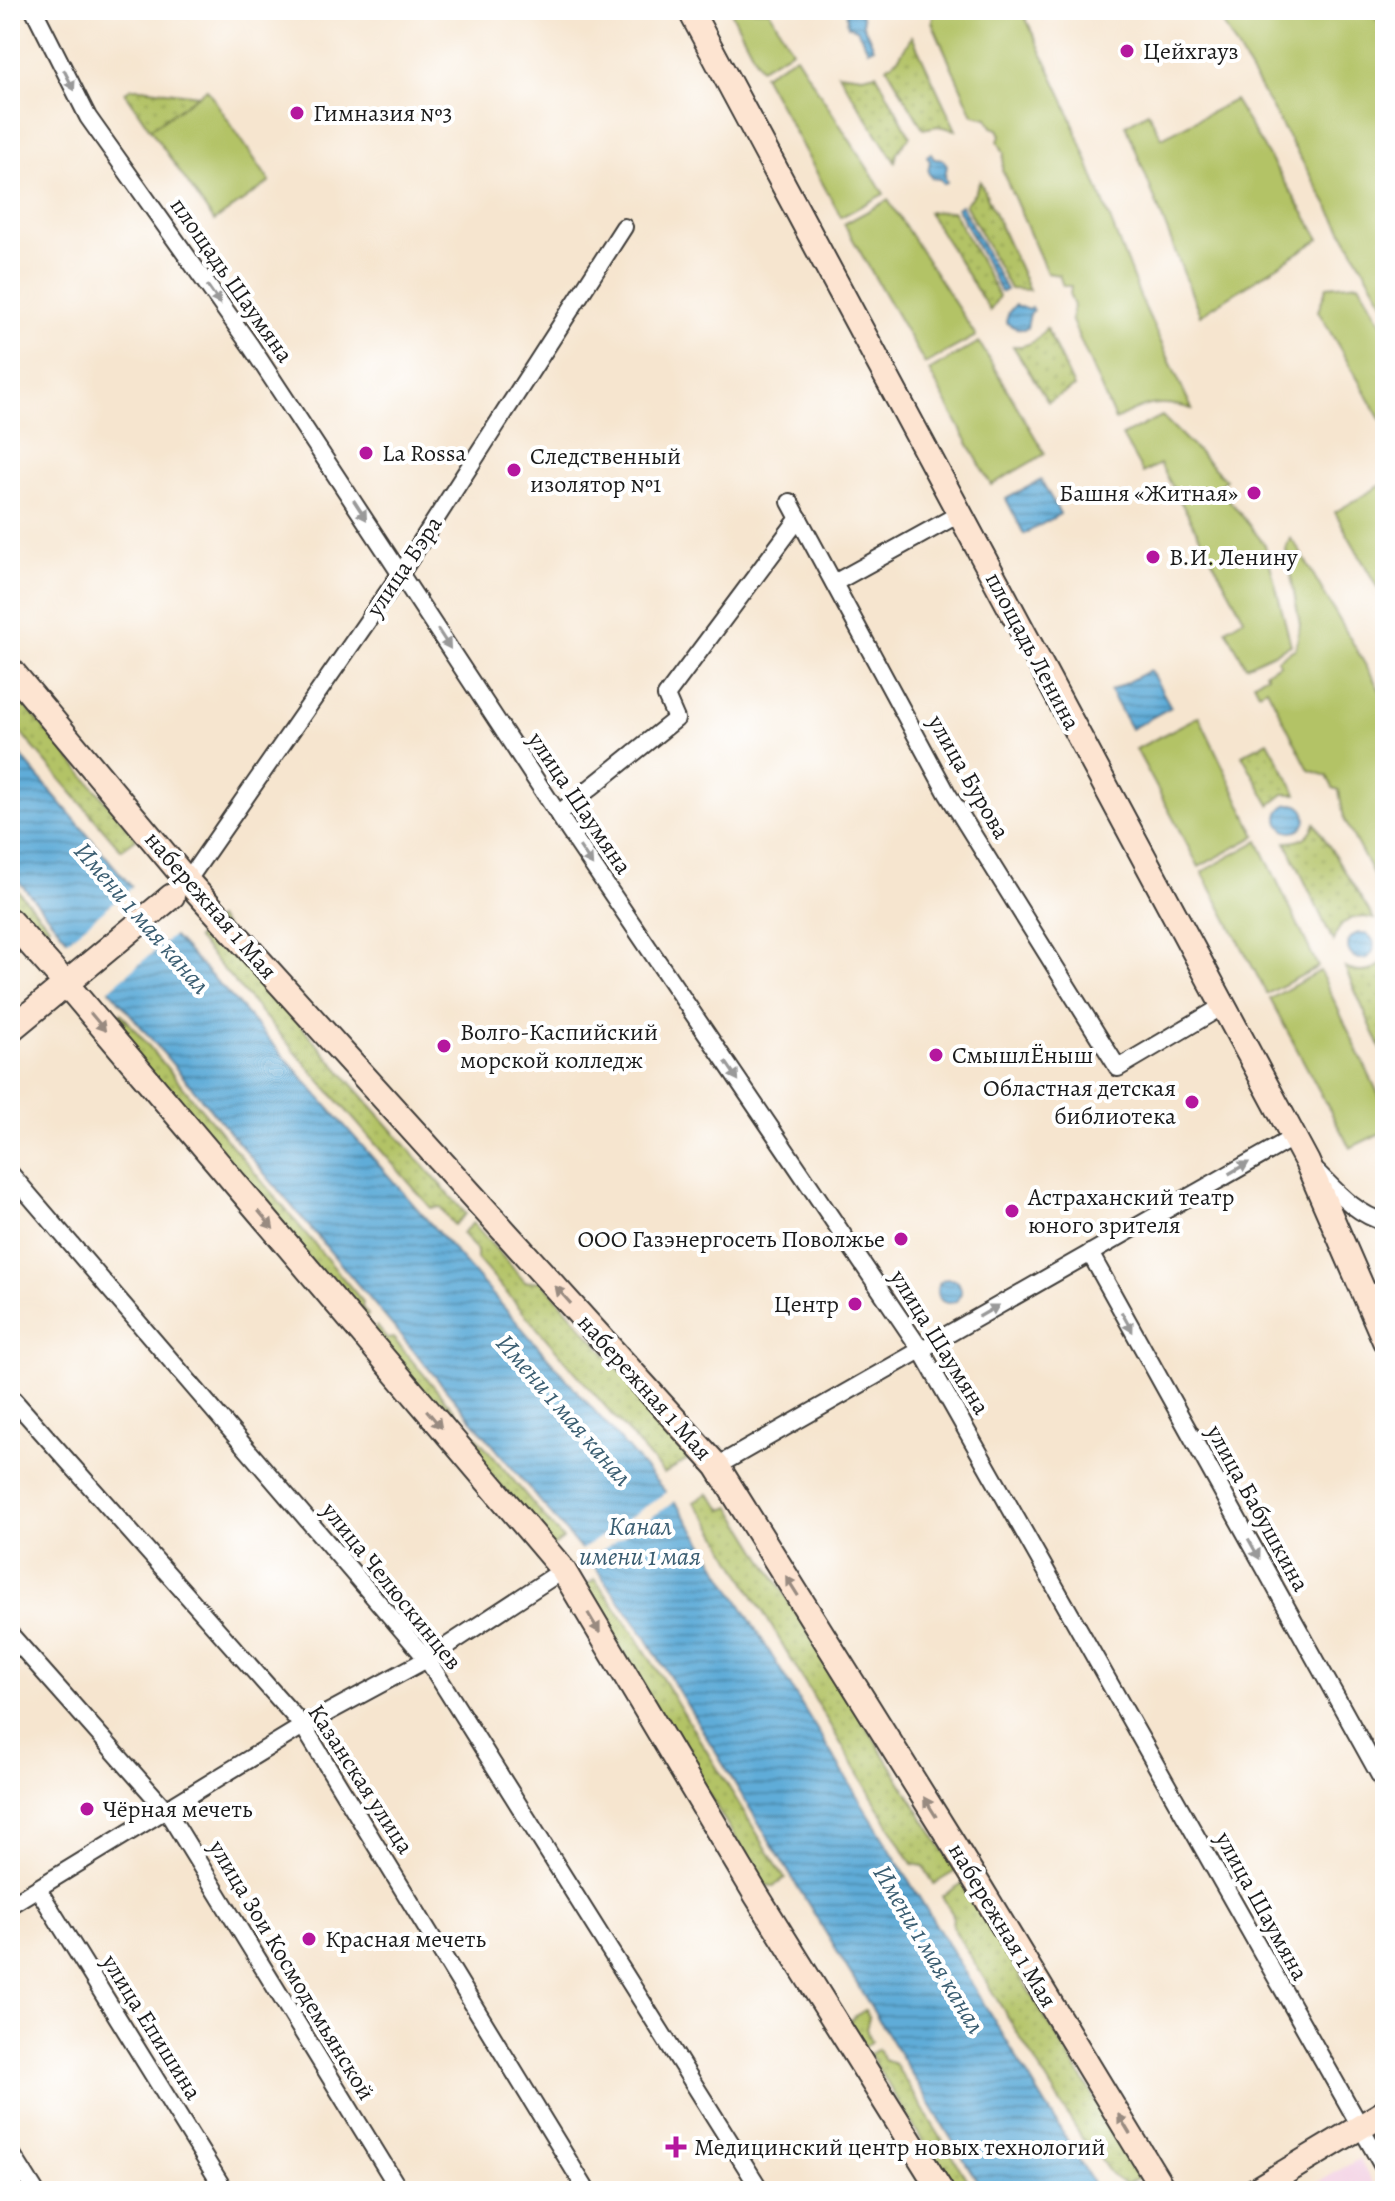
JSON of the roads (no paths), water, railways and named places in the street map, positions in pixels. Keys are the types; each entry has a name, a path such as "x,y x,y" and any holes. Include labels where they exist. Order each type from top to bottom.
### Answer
{"main road":[{"name":"площадь Ленина","path":"690,10 1376,1292 1385,1341"},
{"name":"набережная 1 Мая","path":"10,669 180,889 717,1466 970,1871 1164,2191"},
{"path":"10,1030 180,889"},
{"path":"10,921 72,980 563,1570 765,1909 941,2191"},
{"path":"1254,2191 1385,2112"}],"street":[{"name":"площадь Шаумяна","path":"34,10 88,117 250,345 401,573"},
{"name":"улица Бэра","path":"180,889 401,573 624,227"},
{"name":"улица Бурова","path":"790,502 947,793 1118,1068 1223,1006"},
{"path":"834,583 959,514"},
{"path":"558,814 676,719 666,696 799,518"},
{"name":"улица Шаумяна","path":"401,573 558,814 921,1350 1385,2170"},
{"path":"717,1466 1294,1137"},
{"path":"1307,1162 1342,1197 1371,1219 1385,1222"},
{"name":"улица Челюскинцев","path":"10,1173 427,1659 761,2191"},
{"name":"улица Бабушкина","path":"1090,1253 1385,1785"},
{"name":"Казанская улица","path":"10,1396 303,1726 587,2191"},
{"path":"10,1905 303,1726 427,1659 563,1570"},
{"name":"улица Зои Космодемьянской","path":"10,1634 167,1811 400,2191"},
{"name":"улица Епишина","path":"38,1889 225,2191"},
{"path":"10,2151 35,2191"}],"water":[{"path":"846,10 862,15 863,25 874,47 868,50 857,29 848,26"},
{"path":"931,153 934,159 943,160 947,165 947,182 943,184 928,172 930,161 927,156"},
{"path":"961,205 1006,290 1001,292 957,208"},
{"path":"1015,305 1033,311 1027,328 1016,328 1006,321"},
{"path":"1041,480 1060,514 1024,534 1006,499"},
{"path":"1150,670 1171,707 1131,729 1110,691"},
{"name":"Канал имени 1 мая","path":"10,743 173,936 237,1003 678,1506 1098,2191 983,2191 645,1636 593,1564 10,871"},
{"path":"1292,804 1302,808 1306,818 1302,828 1292,832 1282,828 1278,818 1282,808"},
{"path":"1361,933 1370,937 1374,946 1370,955 1361,959 1352,955 1348,946 1352,937"},
{"path":"949,1279 958,1282 961,1291 958,1300 949,1303 940,1300 937,1291 940,1282"}],"place":[{"name":"Цейхгауз","path":"1127,51"},
{"name":"Гимназия №3","path":"297,113"},
{"name":"La Rossa","path":"366,453"},
{"name":"Следственный изолятор №1","path":"514,470"},
{"name":"Башня «Житная»","path":"1254,493"},
{"name":"В.И. Ленину","path":"1153,557"},
{"name":"Волго-Каспийский морской колледж","path":"444,1046"},
{"name":"СмышлЁныш","path":"936,1055"},
{"name":"Областная детская библиотека","path":"1192,1102"},
{"name":"Астраханский театр юного зрителя","path":"1012,1211"},
{"name":"ООО Газэнергосеть Поволжье","path":"901,1239"},
{"name":"Центр","path":"855,1304"},
{"name":"Чёрная мечеть","path":"87,1809"},
{"name":"Красная мечеть","path":"309,1939"},
{"name":"Медицинский центр новых технологий","path":"676,2147"}],"water label":[{"name":"Имени 1 мая канал","path":"142,918"},
{"name":"Имени 1 мая канал","path":"564,1410"},
{"name":"Имени 1 мая канал","path":"929,1949"}]}
